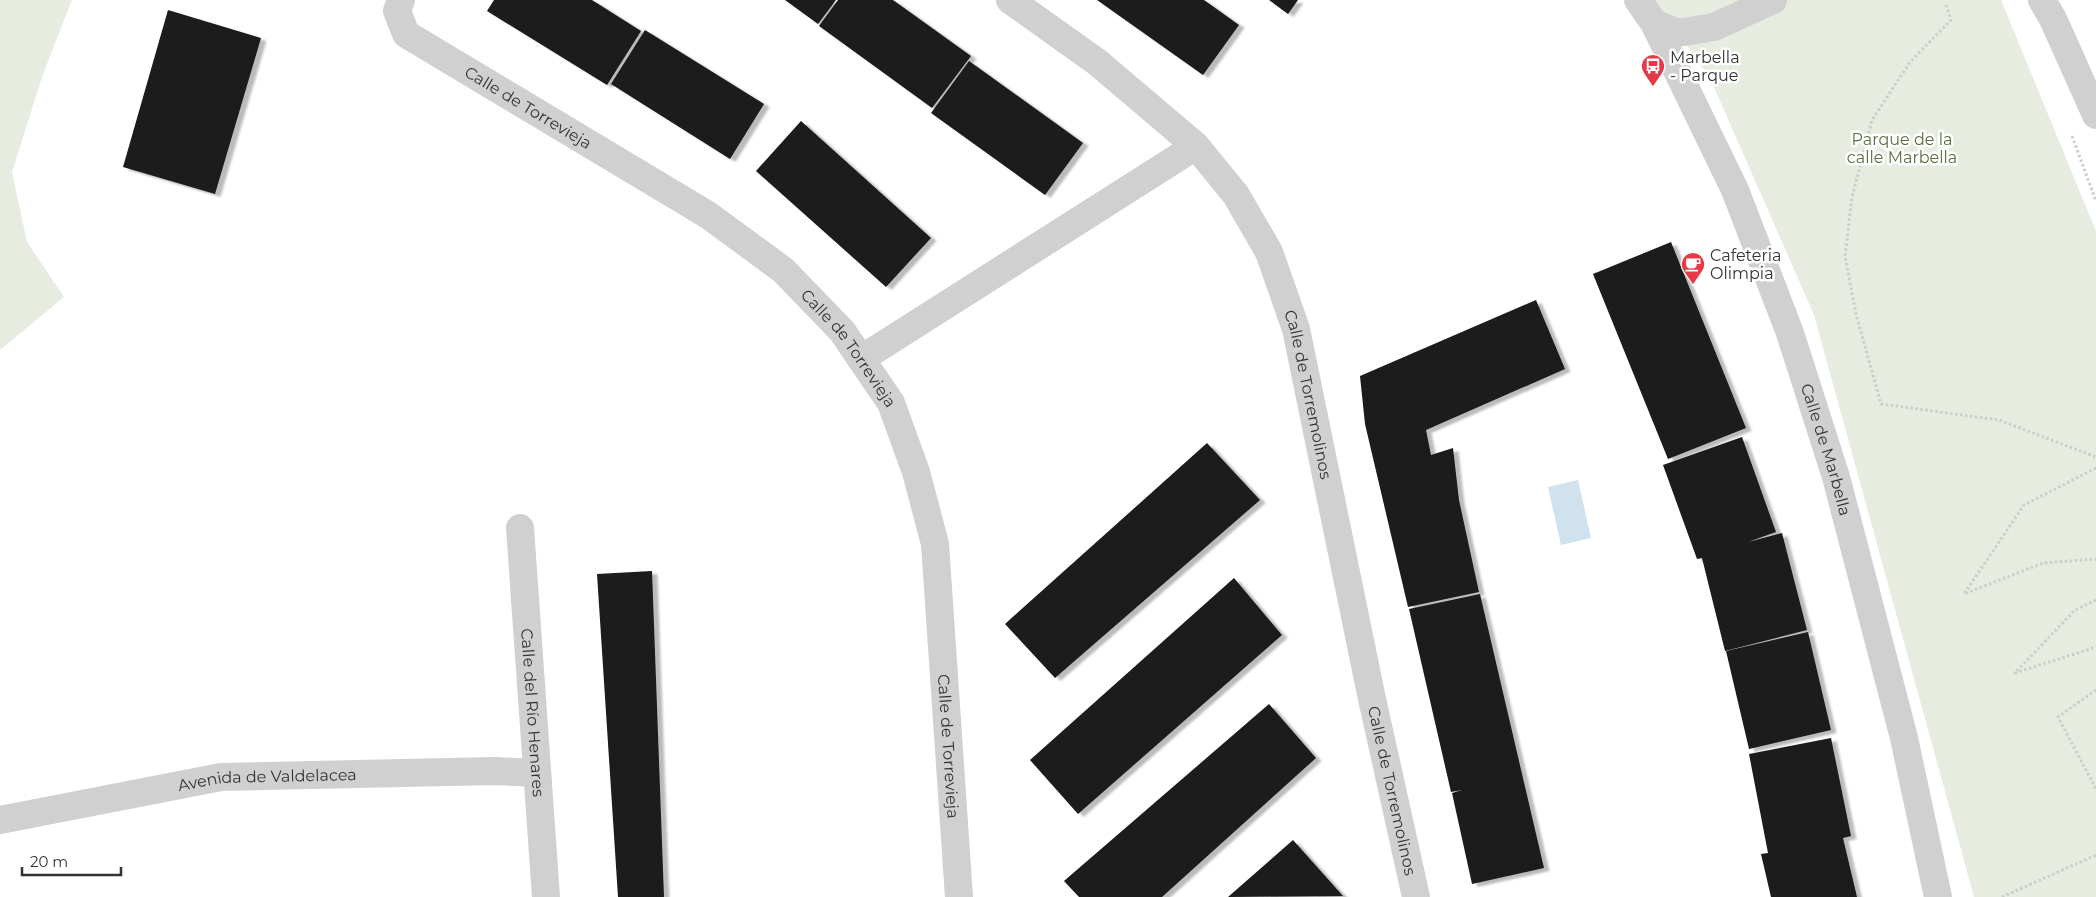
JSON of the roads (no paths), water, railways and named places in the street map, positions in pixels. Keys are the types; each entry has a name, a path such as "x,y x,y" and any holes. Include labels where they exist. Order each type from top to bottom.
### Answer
{"street":[{"name":"Calle de Torremolinos","path":"1010,0 1097,62 1196,146 1236,195 1269,252 1296,329 1372,699 1416,897"},
{"name":"Calle de Marbella","path":"1638,0 1654,23 1735,190 1790,333 1836,477 1904,738 1938,897"},
{"path":"1654,23 1678,34 1714,27 1773,0"},
{"path":"2042,0 2053,19 2096,115"},
{"name":"Calle de Torrevieja","path":"399,5 406,34 708,215 783,270 842,330 892,403 916,472 935,544 959,897"},
{"path":"861,359 1196,146"},
{"name":"Calle del Río Henares","path":"520,528 546,897"},
{"name":"Avenida de Valdelacea","path":"0,820 221,777 495,771 537,773"}],"water":[{"path":"1578,480 1591,538 1561,545 1548,487"}],"place":[{"name":"Marbella - Parque","path":"1653,87"},
{"name":"Cafeteria Olimpia","path":"1693,285"}],"park label":[{"name":"Parque de la calle Marbella","path":"1902,148"}]}
